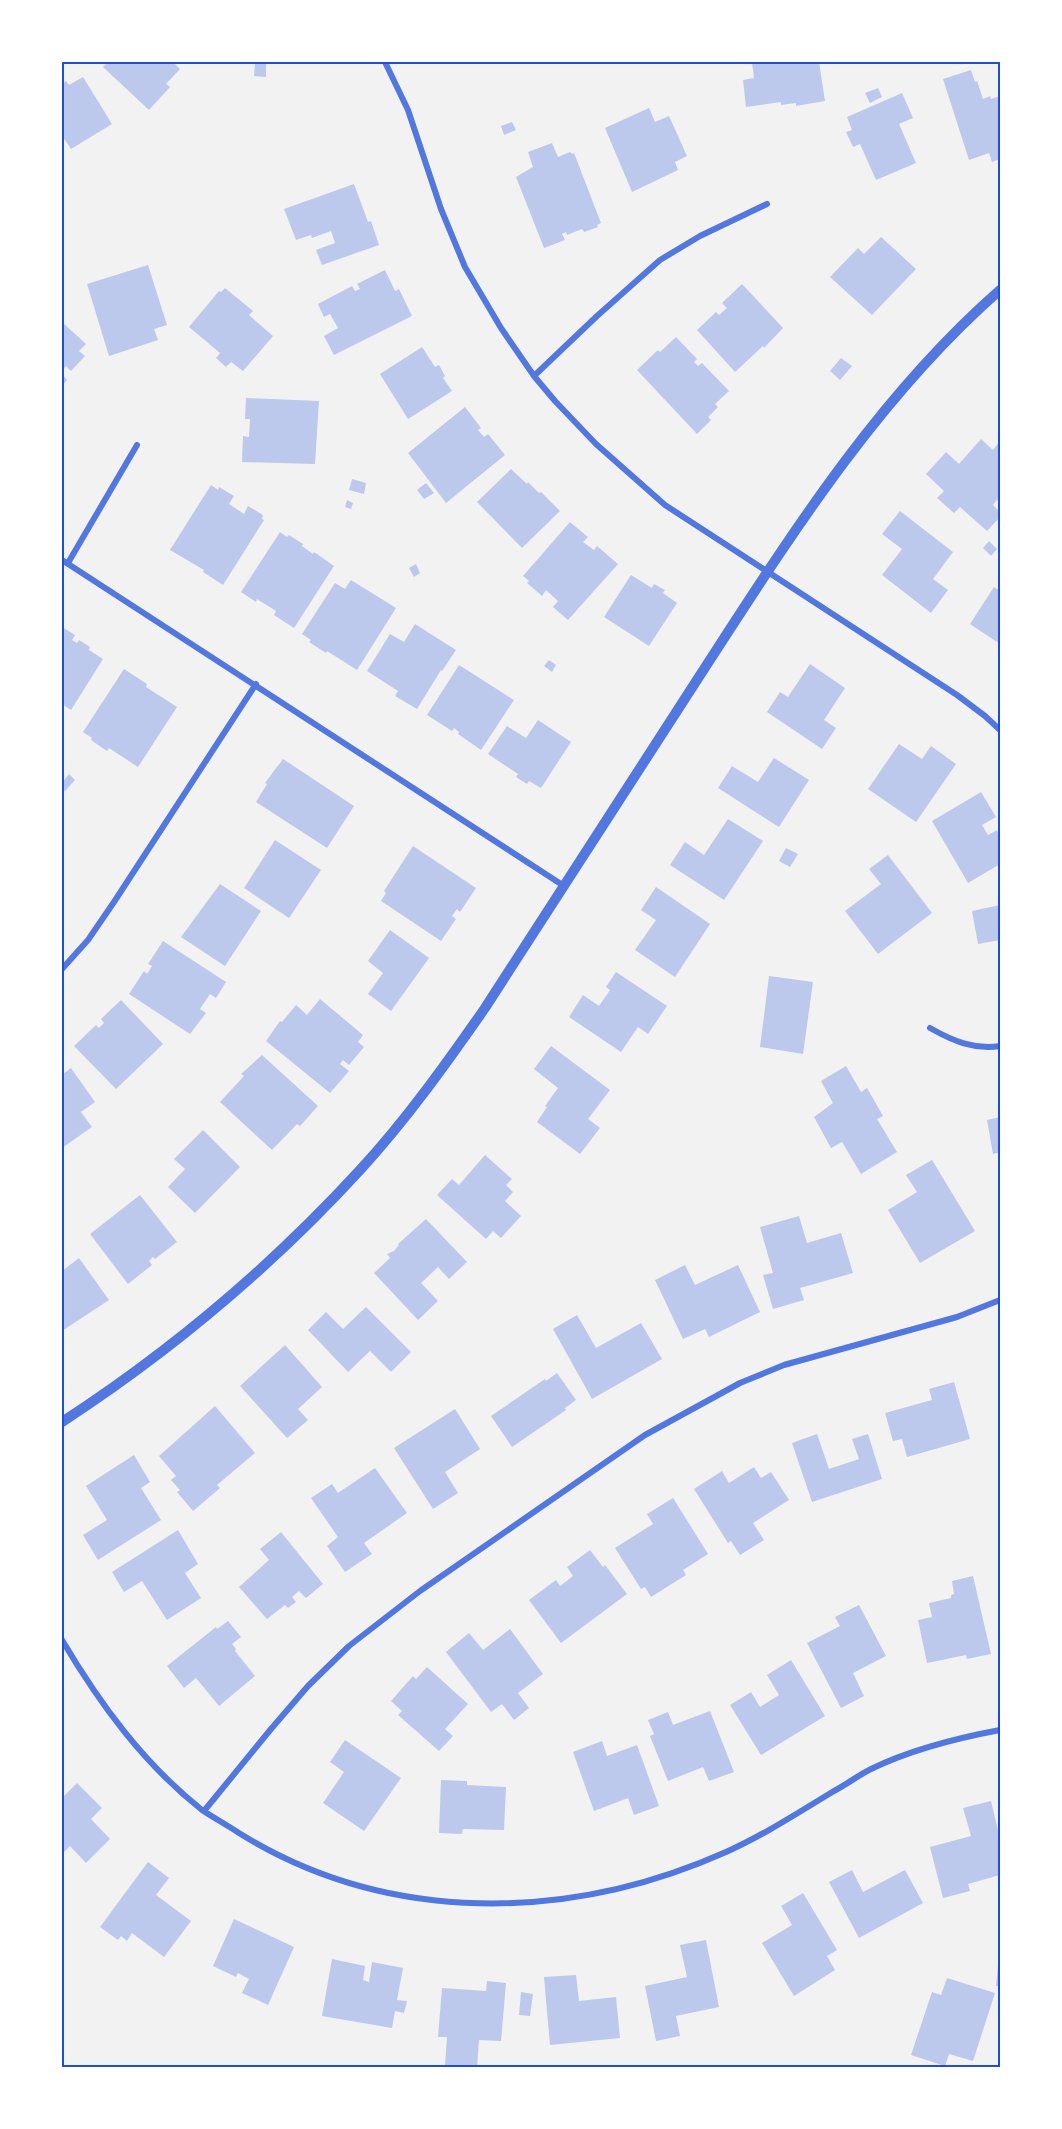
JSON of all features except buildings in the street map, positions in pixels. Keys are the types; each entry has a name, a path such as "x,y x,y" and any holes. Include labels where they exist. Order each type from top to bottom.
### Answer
{"street":[{"path":"385,62 408,110 441,209 465,267 501,328 534,376 596,444 627,474 665,505 766,573 957,695 1000,730"},
{"path":"534,376 660,260 700,236 767,204"},
{"path":"62,1422 192,1329 255,1274 318,1214 405,1118 485,1008 766,573 832,476 927,362 1000,290"},
{"path":"137,445 65,561 564,886"},
{"path":"62,969 88,940 114,902 256,684"},
{"path":"930,1028 951,1040 972,1046 1000,1046"},
{"path":"204,1811 308,1686 350,1646 420,1591 645,1435 740,1383 765,1373 795,1362 957,1317 1000,1300"},
{"path":"62,1640 91,1689 120,1728 153,1766 204,1811 292,1862 358,1886 403,1897 455,1902 508,1904 569,1898 615,1890 668,1875 727,1851 758,1835 872,1769 913,1752 960,1737 1000,1730"}]}
